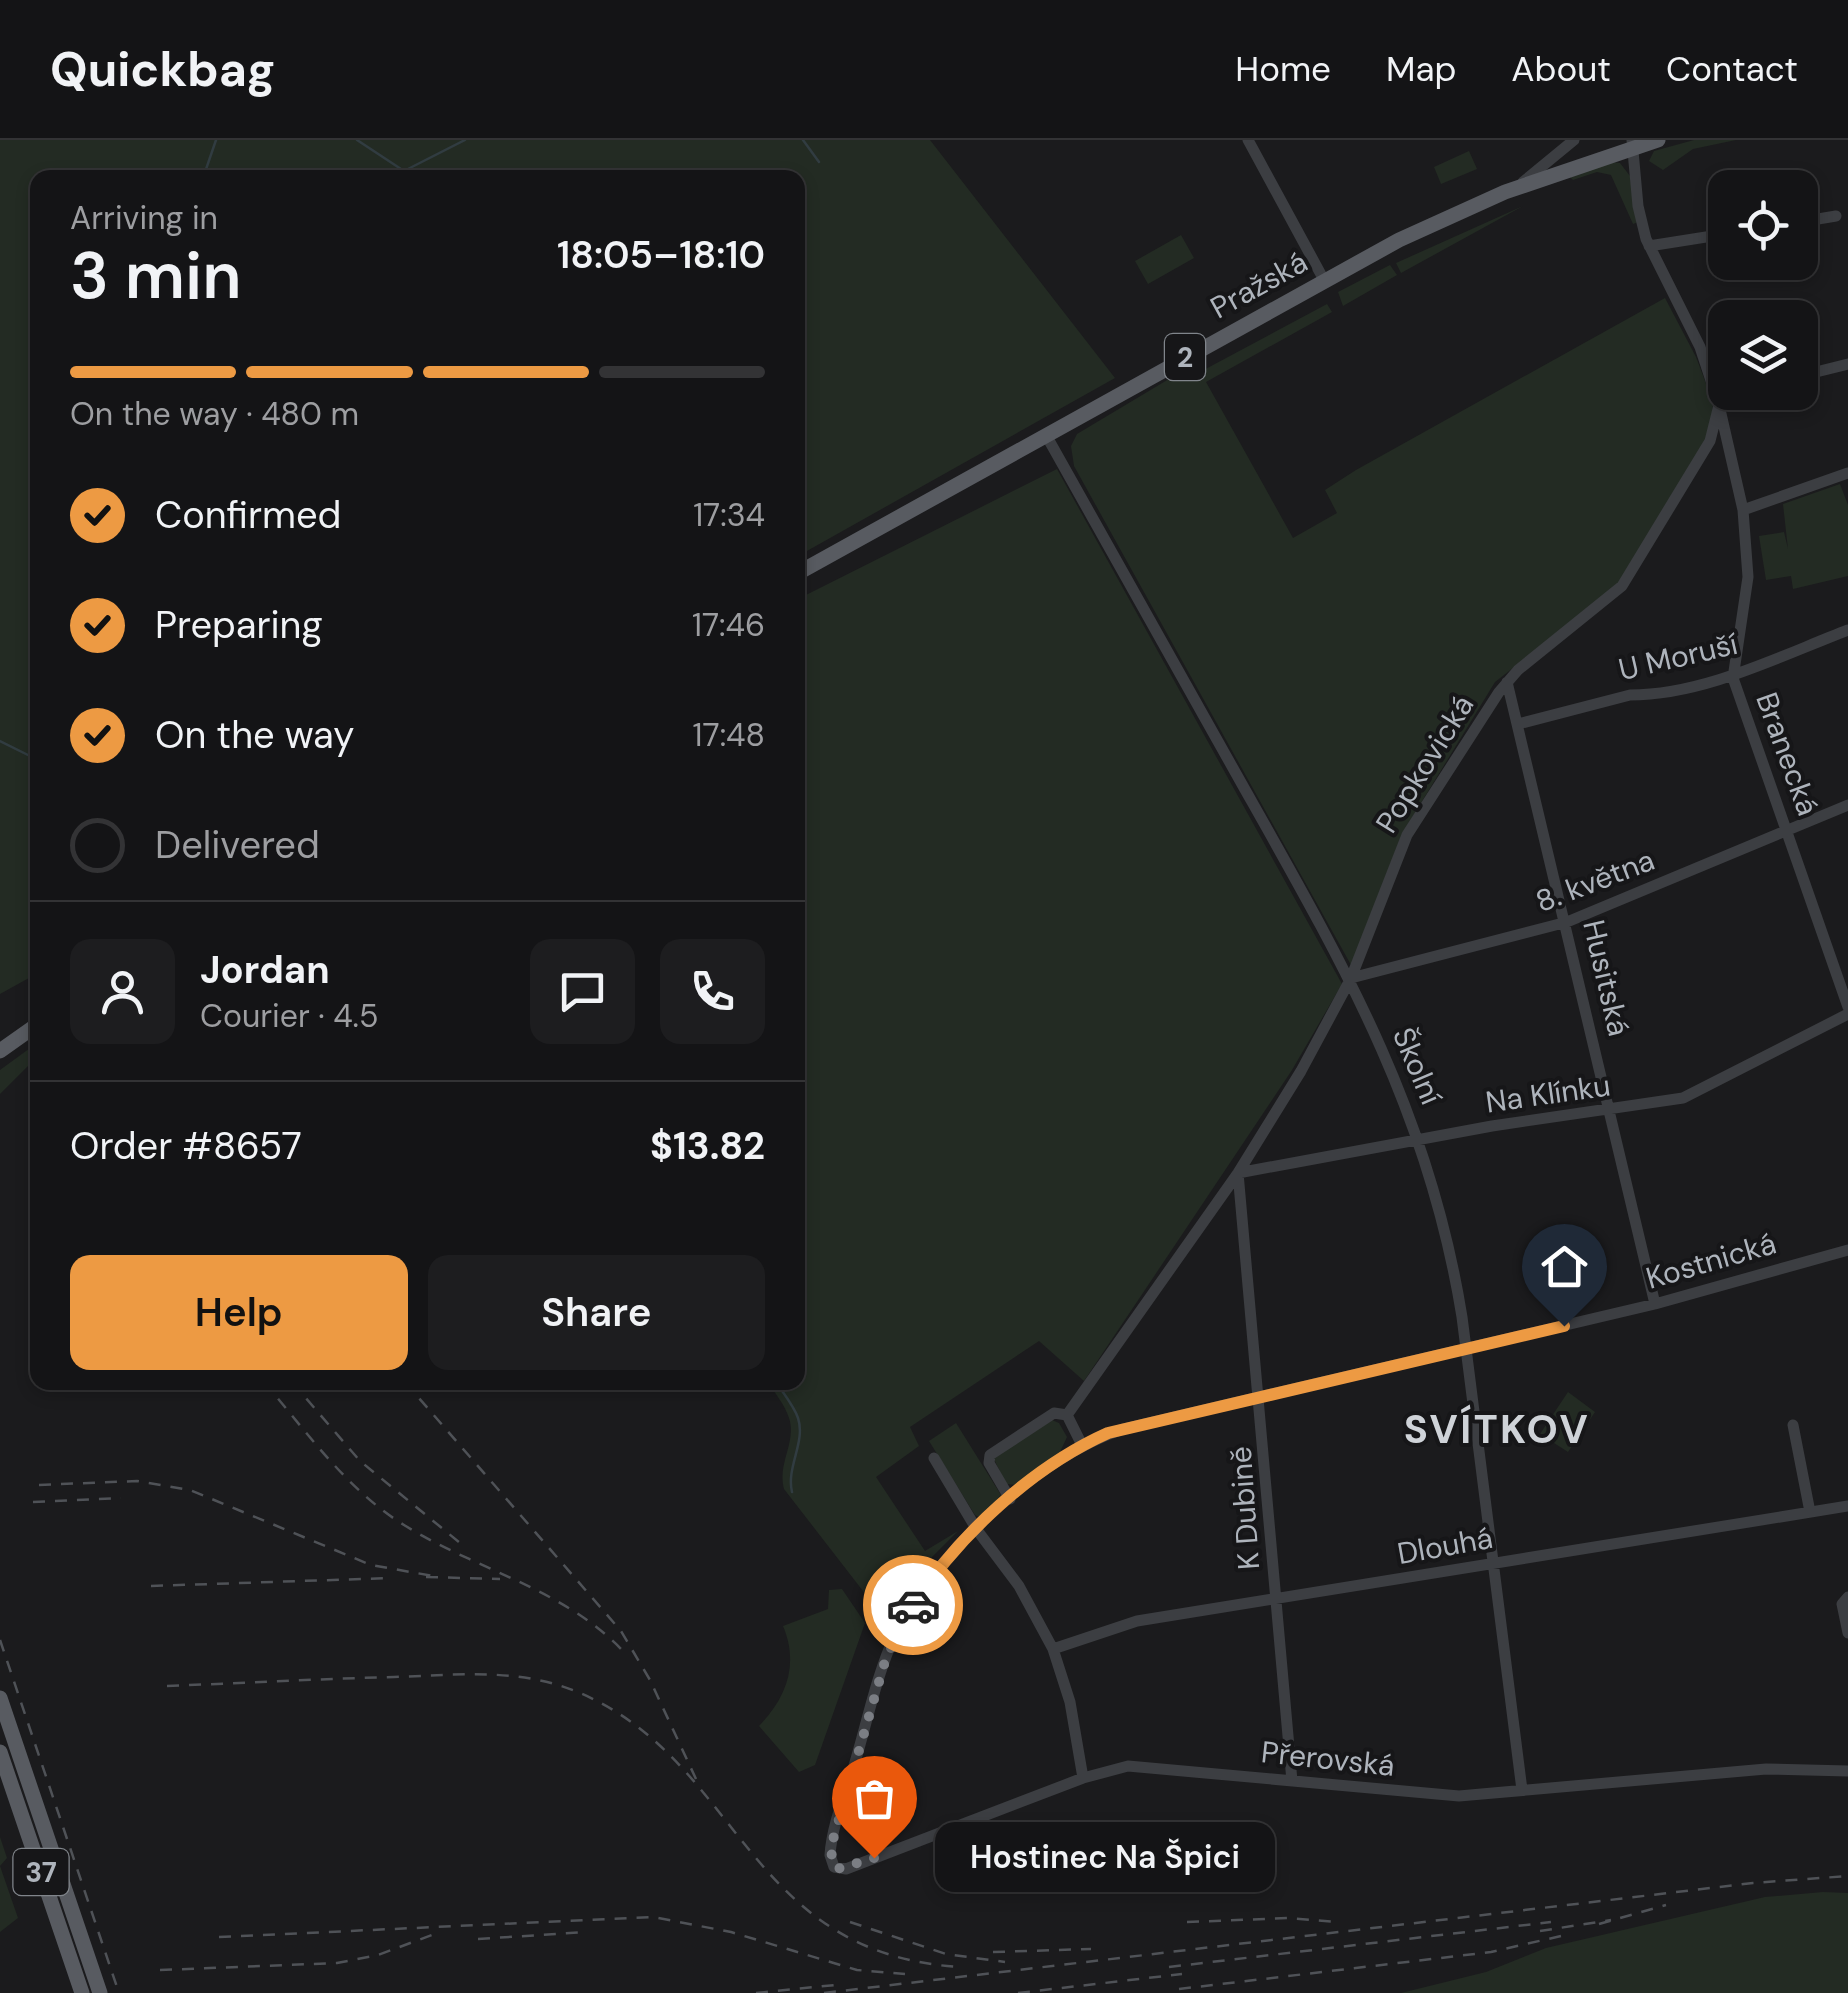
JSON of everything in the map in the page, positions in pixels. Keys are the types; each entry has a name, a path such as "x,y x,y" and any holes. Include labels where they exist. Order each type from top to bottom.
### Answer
{"main road":[{"name":"Pražská","path":"805,569 1398,240 1505,192 1632,144 1658,140"},
{"path":"0,1052 30,1030"},
{"name":"37","path":"0,1698 100,1993"},
{"name":"37","path":"0,1752 82,1993"}],"street":[{"path":"1248,140 1324,280"},
{"path":"1505,192 1574,140"},
{"path":"1632,144 1649,246 1698,342 1708,372"},
{"path":"1818,219 1836,216"},
{"path":"1649,246 1708,237"},
{"path":"1818,372 1848,364"},
{"name":"Popkovická","path":"1067,1415 1238,1173 1351,978 1407,835 1492,702 1507,682 1626,581 1700,460 1717,410"},
{"name":"Branecká","path":"1720,410 1743,510 1748,577 1733,674 1848,1010"},
{"name":"Školní","path":"1046,435 1351,978 1420,1140 1448,1241 1466,1349 1522,1790"},
{"path":"1743,510 1848,474"},
{"name":"U Moruší","path":"1518,724 1630,694 1648,695 1733,674 1848,630"},
{"name":"Husitská","path":"1507,682 1541,834 1551,853 1655,1304"},
{"path":"1492,702 1512,710"},
{"name":"8. května","path":"1351,978 1567,922 1848,806"},
{"name":"Na Klínku","path":"1238,1173 1690,1096 1848,1010"},
{"name":"K Dubině","path":"1238,1173 1292,1781"},
{"name":"Kostnická","path":"830,1855 896,1633 938,1570 1010,1499 1082,1446 1123,1428 1655,1304 1848,1250"},
{"path":"1010,1499 989,1463 990,1455 1054,1413 1067,1415 1082,1446"},
{"path":"1793,1425 1791,1442 1810,1512"},
{"path":"934,1458 978,1530 1019,1586 1053,1650 1070,1702 1083,1778"},
{"name":"Dlouhá","path":"1053,1650 1123,1624 1848,1506"},
{"path":"1848,1597 1842,1604 1848,1633"},
{"name":"Přerovská","path":"830,1855 834,1867 846,1869 1083,1778 1140,1766 1449,1796 1786,1768 1848,1771"}],"shaded area":[{"path":"0,140 930,140 1115,378 805,552 805,170 30,170 30,977 0,994"},
{"path":"1694,140 1736,140 1693,149 1663,170 1649,161 1654,151"},
{"path":"1469,151 1477,169 1441,184 1434,167"},
{"path":"1611,162 1620,163 1630,176 1638,222 1633,224 1611,175 1597,172 1573,180 1569,176"},
{"path":"1523,206 1401,273 1396,263"},
{"path":"1181,235 1194,258 1148,284 1135,261"},
{"path":"1390,265 1397,275 1343,306 1338,292"},
{"path":"1665,298 1696,357 1708,389 1708,410 1713,410 1712,425 1699,456 1626,579 1495,682 1402,834 1351,965 1074,466 1071,446 1077,434 1194,364 1200,372 1327,304 1332,312 1206,382 1293,538 1337,513 1325,490"},
{"path":"1057,469 1342,984 1292,1070 1084,1381 1039,1341 910,1427 919,1446 876,1477 925,1551 958,1531 926,1563 896,1615 880,1613 784,1489 783,1470 791,1427 785,1408 773,1390 805,1390 805,595"},
{"path":"1840,484 1848,505 1848,576 1793,589 1791,576 1766,580 1759,536 1784,532 1788,549 1783,504"},
{"path":"30,1048 30,1064 0,1094 0,1070"},
{"path":"1568,1392 1595,1412 1568,1452 1540,1434"},
{"path":"1052,1420 1059,1423 1067,1437 1060,1452 1017,1485 1006,1484 993,1457"},
{"path":"956,1423 1001,1495 981,1518 975,1515 929,1441"},
{"path":"842,1589 865,1623 815,1765 799,1772 759,1726 777,1703 788,1679 790,1654 783,1626 828,1609 829,1590"},
{"path":"0,1837 7,1858 0,1866"},
{"path":"0,1866 18,1918 0,1932"},
{"path":"1848,1893 1848,1993 1401,1993 1486,1972 1546,1948 1765,1897"}],"waterway":[{"path":"206,170 216,140"},
{"path":"357,140 402,170"},
{"path":"406,170 465,140"},
{"path":"803,140 819,162"},
{"path":"0,741 30,756"},
{"path":"781,1390 800,1427 792,1492"}],"railway":[{"path":"271,1390 329,1459 383,1511 432,1541 574,1611 623,1651"},
{"path":"299,1390 360,1461 465,1547"},
{"path":"412,1390 621,1631 650,1680 696,1779"},
{"path":"39,1485 137,1481 190,1490 371,1565 439,1577"},
{"path":"33,1502 121,1498"},
{"path":"426,1577 500,1579"},
{"path":"151,1586 391,1578"},
{"path":"0,1640 119,1993"},
{"path":"167,1686 465,1674 534,1679 580,1693 634,1724 677,1763 788,1893 833,1928 889,1954 960,1967"},
{"path":"824,1993 1753,1883 1848,1876"},
{"path":"1599,1924 1666,1905"},
{"path":"219,1937 653,1917 731,1932 857,1970 905,1974"},
{"path":"1187,1922 1288,1918 1338,1922"},
{"path":"1540,1931 1611,1920"},
{"path":"850,1922 946,1954 1005,1962"},
{"path":"1169,1967 1551,1922"},
{"path":"160,1970 337,1963 378,1955 440,1932"},
{"path":"478,1939 587,1932"},
{"path":"1179,1989 1491,1952 1561,1936"},
{"path":"993,1952 1091,1949"},
{"path":"1018,1993 1182,1974"},
{"path":"756,1993 835,1985"}],"way so far":[{"path":"874,1858 837,1869 830,1859 830,1850 886,1658 913,1605"}],"place":[{"name":"Hostinec Na Špici","path":"874,1858"}],"district":[{"name":"SVÍTKOV","path":"1497,1429"}],"route":[{"path":"913,1605 938,1570 1021,1488 1066,1454 1108,1433 1564,1326"}]}
